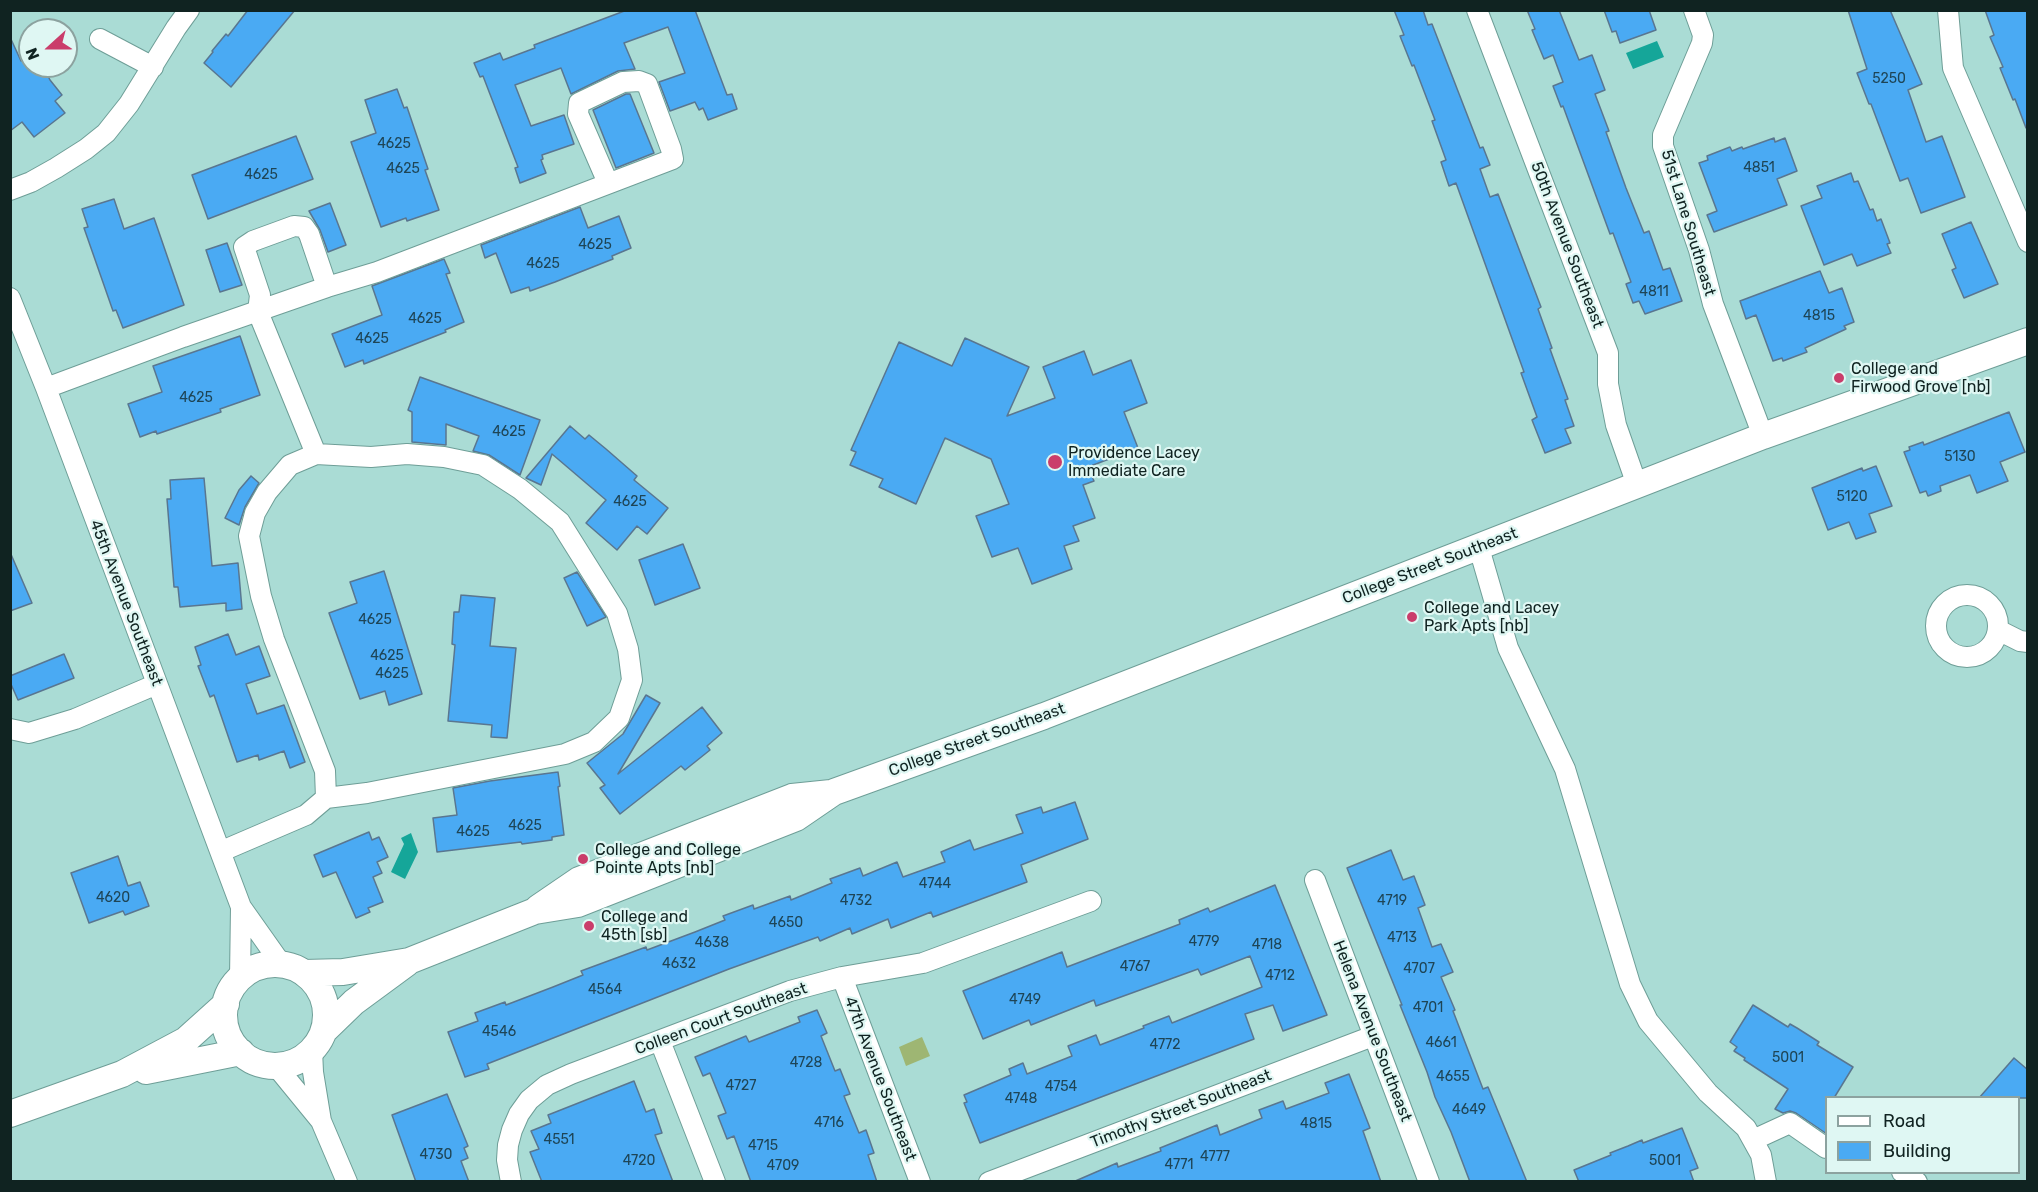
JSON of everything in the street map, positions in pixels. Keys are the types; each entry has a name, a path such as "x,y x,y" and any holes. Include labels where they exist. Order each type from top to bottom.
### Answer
{"main road":[{"name":"College Street Southeast","path":"293,969 343,972 409,961 534,911 578,904 795,818 834,792 1052,713 1763,436 2028,341"},
{"name":"College Street Southeast","path":"318,1040 354,1002 409,961"},
{"path":"262,966 293,969 315,984 322,995 325,1008 318,1040 294,1062 276,1066 257,1062 241,1052 233,1043 227,1030 225,1017 229,993 240,978 262,966"},
{"path":"10,1114 122,1074 186,1040 226,1004"},
{"path":"122,1074 241,1052"}],"street":[{"path":"10,190 31,182 56,168 106,133 129,104 189,10"},
{"name":"50th Avenue Southeast","path":"1477,10 1608,354 1608,384 1616,425 1637,485"},
{"name":"51st Lane Southeast","path":"1694,10 1703,35 1702,43 1663,135 1663,146 1699,250 1713,304 1763,436"},
{"path":"1948,10 1953,68 2028,242"},
{"path":"100,39 153,67"},
{"path":"46,388 327,287 377,272 673,159 647,84 639,81 623,82 579,103 578,114 608,183"},
{"path":"316,454 258,312 260,295 244,247 253,241 294,226 304,227 309,234 327,287"},
{"name":"45th Avenue Southeast","path":"10,298 222,851 241,907 240,978"},
{"path":"222,851 306,815 326,798 367,793 540,757 565,754 594,742 619,718 632,681 628,649 617,614 560,522 520,489 483,465 444,457 407,454 371,457 316,454 290,465 267,492 255,513 249,536 264,607 325,771 326,798"},
{"path":"1479,548 1508,648 1565,769 1634,993 1648,1021 1708,1093 1746,1128 1761,1155 1766,1182"},
{"path":"1998,630 2020,641 2028,642"},
{"path":"10,729 28,733 57,725 157,684"},
{"name":"Helena Avenue Southeast","path":"1315,880 1429,1182"},
{"name":"Colleen Court Southeast","path":"511,1182 507,1145 512,1130 529,1100 547,1085 570,1074 790,991 842,977 923,963 1091,901"},
{"name":"45th Avenue Southeast","path":"241,907 293,969"},
{"name":"47th Avenue Southeast","path":"842,977 920,1182"},
{"name":"Timothy Street Southeast","path":"989,1182 1373,1036"},
{"path":"318,1040 313,1072 321,1121 347,1182"},
{"path":"660,1041 715,1182"},
{"path":"276,1066 321,1121"},
{"path":"1753,1140 1790,1123 1825,1147"},
{"path":"1904,1174 1917,1182"}],"shaded area":[{"path":"1657,41 1664,57 1633,69 1626,53"},
{"path":"411,833 418,852 405,879 391,872 404,844 401,838"},
{"path":"922,1037 930,1056 906,1066 899,1047"}],"building":[{"path":"248,10 295,10 231,87 204,63"},
{"path":"627,10 695,10 727,95 732,94 737,109 708,120 703,108 699,110 695,102 670,111 659,82 685,73 668,27 624,43 635,69 618,71 571,94 561,68 515,85 531,126 564,115 574,144 542,155 541,160 546,173 520,183 515,168 518,167 483,76 480,77 474,63 500,53 503,60 535,48 534,45"},
{"path":"1394,10 1423,10 1428,25 1432,24 1480,148 1483,147 1490,165 1480,169 1490,197 1498,194 1541,307 1538,309 1568,399 1565,400 1574,426 1565,429 1571,443 1545,453 1532,420 1537,417 1521,373 1524,372 1456,183 1449,186 1441,162 1446,160 1432,121 1435,120 1400,36 1404,35"},
{"path":"1527,10 1559,10 1579,60 1592,55 1605,90 1595,94 1626,188 1644,233 1649,231 1663,270 1670,268 1682,301 1645,314 1639,301 1633,303 1626,284 1631,282 1613,233 1610,234 1563,106 1561,107 1553,86 1563,82 1553,55 1544,59 1532,30 1535,29"},
{"path":"1604,10 1649,10 1656,30 1620,43 1616,31 1612,32"},
{"path":"1848,10 1890,10 1922,84 1908,90 1926,142 1942,136 1965,197 1921,213 1908,178 1900,181 1857,73 1867,69"},
{"path":"1985,10 2028,10 2028,128 2026,128 2000,68 2003,67 1990,37 1994,35"},
{"path":"10,37 18,54 18,78 49,78 62,95 55,101 65,113 34,137 22,122 10,131"},
{"path":"397,89 404,108 407,107 439,210 381,227 351,142 376,133 365,100"},
{"path":"630,94 654,153 616,168 593,110"},
{"path":"296,136 313,179 208,219 192,175"},
{"path":"1774,138 1775,142 1785,138 1797,171 1777,179 1787,205 1714,232 1707,215 1717,211 1699,163 1708,160 1707,156 1730,147 1732,151 1742,147 1743,149"},
{"path":"1851,173 1854,182 1858,181 1877,221 1881,219 1890,243 1887,244 1891,253 1857,266 1852,254 1824,265 1801,206 1822,198 1817,186"},
{"path":"114,199 124,229 154,218 184,305 123,328 116,310 113,311 84,228 88,227 82,209"},
{"path":"330,203 346,245 328,252 320,230 309,211"},
{"path":"580,207 588,228 619,216 631,248 612,256 613,259 555,282 530,291 529,287 511,293 496,253 485,258 481,245"},
{"path":"1971,222 1998,284 1964,298 1952,270 1956,268 1942,234"},
{"path":"227,243 242,285 220,292 206,250"},
{"path":"444,259 450,273 446,274 464,322 445,330 446,332 364,364 363,360 345,367 332,334 382,315 372,286"},
{"path":"1820,271 1829,293 1842,288 1854,322 1844,326 1846,329 1805,348 1807,352 1783,361 1782,358 1773,361 1756,315 1746,319 1740,301"},
{"path":"240,336 260,395 220,409 221,412 157,434 156,431 140,437 128,404 162,392 153,366"},
{"name":"Providence Lacey Immediate Care","path":"965,338 1029,367 1007,416 1055,398 1043,367 1084,351 1093,375 1131,360 1147,403 1124,412 1138,448 1088,467 1094,481 1083,485 1095,518 1073,526 1079,541 1064,546 1072,569 1032,584 1018,548 992,557 976,516 1009,504 991,459 945,438 916,504 879,487 883,479 850,465 856,452 851,450 899,342 952,366"},
{"path":"420,377 540,420 520,475 489,455 473,451 479,436 446,424 446,445 412,442 412,412 408,410"},
{"path":"2009,412 2025,452 2000,462 2008,481 1977,493 1970,475 1940,486 1941,491 1928,496 1926,491 1920,493 1904,452 1910,450 1909,447 1923,442 1924,445"},
{"path":"570,426 585,439 589,435 606,449 637,476 634,480 668,508 647,534 637,526 617,550 586,523 606,500 552,454 541,485 526,478"},
{"path":"1876,466 1892,506 1869,514 1876,532 1856,539 1849,522 1828,530 1812,488 1862,468 1863,471"},
{"path":"251,476 259,483 245,507 239,525 225,518 239,490"},
{"path":"204,478 212,566 238,563 242,609 226,611 226,603 180,607 178,587 174,587 167,499 171,499 170,480"},
{"path":"683,544 700,588 655,605 639,560"},
{"path":"10,552 32,603 10,611"},
{"path":"384,571 422,694 389,705 385,691 360,699 329,613 357,603 350,582"},
{"path":"577,572 606,617 587,626 564,578"},
{"path":"461,595 495,598 490,646 516,648 507,738 491,737 492,725 448,721 455,645 452,644 454,612 459,612"},
{"path":"228,634 236,655 259,646 270,676 246,684 257,714 284,705 305,762 290,768 284,751 259,760 258,755 237,762 214,695 210,697 198,666 201,665 195,647"},
{"path":"64,654 74,678 18,700 10,682 10,676"},
{"path":"646,695 660,703 618,774 702,707 722,733 707,746 710,750 685,770 681,766 620,814 600,788 605,785 587,763 623,734"},
{"path":"558,772 564,835 552,837 552,840 437,852 433,818 457,815 453,788"},
{"path":"1075,802 1088,839 1021,865 1027,882 933,917 931,912 891,928 888,919 852,934 850,928 820,941 818,937 729,969 487,1064 489,1069 465,1077 448,1032 478,1021 475,1013 505,1002 506,1005 583,975 581,971 695,932 725,920 723,916 753,905 754,909 790,896 791,900 832,883 830,879 860,868 863,876 897,862 903,877 945,862 941,852 970,840 974,850 1023,833 1016,815 1041,807 1043,813"},
{"path":"369,832 372,840 379,837 388,857 377,862 382,873 373,877 383,902 368,908 370,912 356,918 336,872 323,877 314,855"},
{"path":"1391,850 1403,880 1414,876 1425,905 1418,908 1432,947 1441,944 1453,972 1441,977 1455,1010 1453,1011 1483,1089 1488,1087 1527,1182 1470,1182 1435,1097 1400,1005 1402,1005 1347,868"},
{"path":"118,856 128,886 140,882 149,906 125,915 123,911 89,923 71,873"},
{"path":"1275,885 1327,1015 1283,1031 1273,1005 1245,1014 1254,1039 980,1143 964,1103 967,1102 964,1095 1011,1075 1009,1069 1023,1063 1027,1074 1072,1056 1068,1046 1096,1035 1100,1045 1169,1016 1172,1023 1262,987 1250,956 1201,975 1198,969 1096,1006 1094,1000 1031,1025 1029,1020 983,1039 963,991 1062,952 1067,967 1180,924 1179,920 1208,908 1210,912"},
{"path":"1753,1005 1788,1027 1790,1024 1797,1028 1819,1042 1817,1045 1853,1067 1835,1096 1825,1096 1825,1133 1796,1113 1790,1111 1783,1113 1775,1109 1788,1089 1744,1060 1745,1058 1734,1051 1737,1047 1730,1042"},
{"path":"817,1010 827,1033 821,1036 835,1071 840,1069 850,1094 844,1096 859,1133 866,1130 874,1153 868,1155 877,1182 751,1182 734,1136 727,1139 718,1116 726,1113 710,1073 703,1076 695,1057 746,1036 749,1042 800,1022 798,1017"},
{"path":"2014,1058 2028,1070 2028,1098 1981,1096"},
{"path":"1349,1074 1370,1128 1363,1131 1381,1182 1073,1182 1117,1163 1118,1167 1161,1151 1160,1148 1217,1125 1220,1135 1262,1118 1259,1110 1283,1101 1286,1109 1329,1093 1325,1083"},
{"path":"634,1081 646,1112 654,1109 662,1133 655,1135 673,1182 542,1182 530,1152 539,1149 531,1131 551,1123 548,1115"},
{"path":"447,1094 468,1146 464,1148 468,1158 461,1161 469,1182 416,1182 392,1115"},
{"path":"1682,1128 1698,1168 1690,1171 1694,1182 1579,1182 1574,1170 1642,1140 1643,1143"}],"place":[{"name":"College and Firwood Grove [nb]","path":"1839,378"},
{"name":"Providence Lacey Immediate Care","path":"1055,462"},
{"name":"College and Lacey Park Apts [nb]","path":"1412,617"},
{"name":"College and College Pointe Apts [nb]","path":"583,859"},
{"name":"College and 45th [sb]","path":"589,926"}]}
